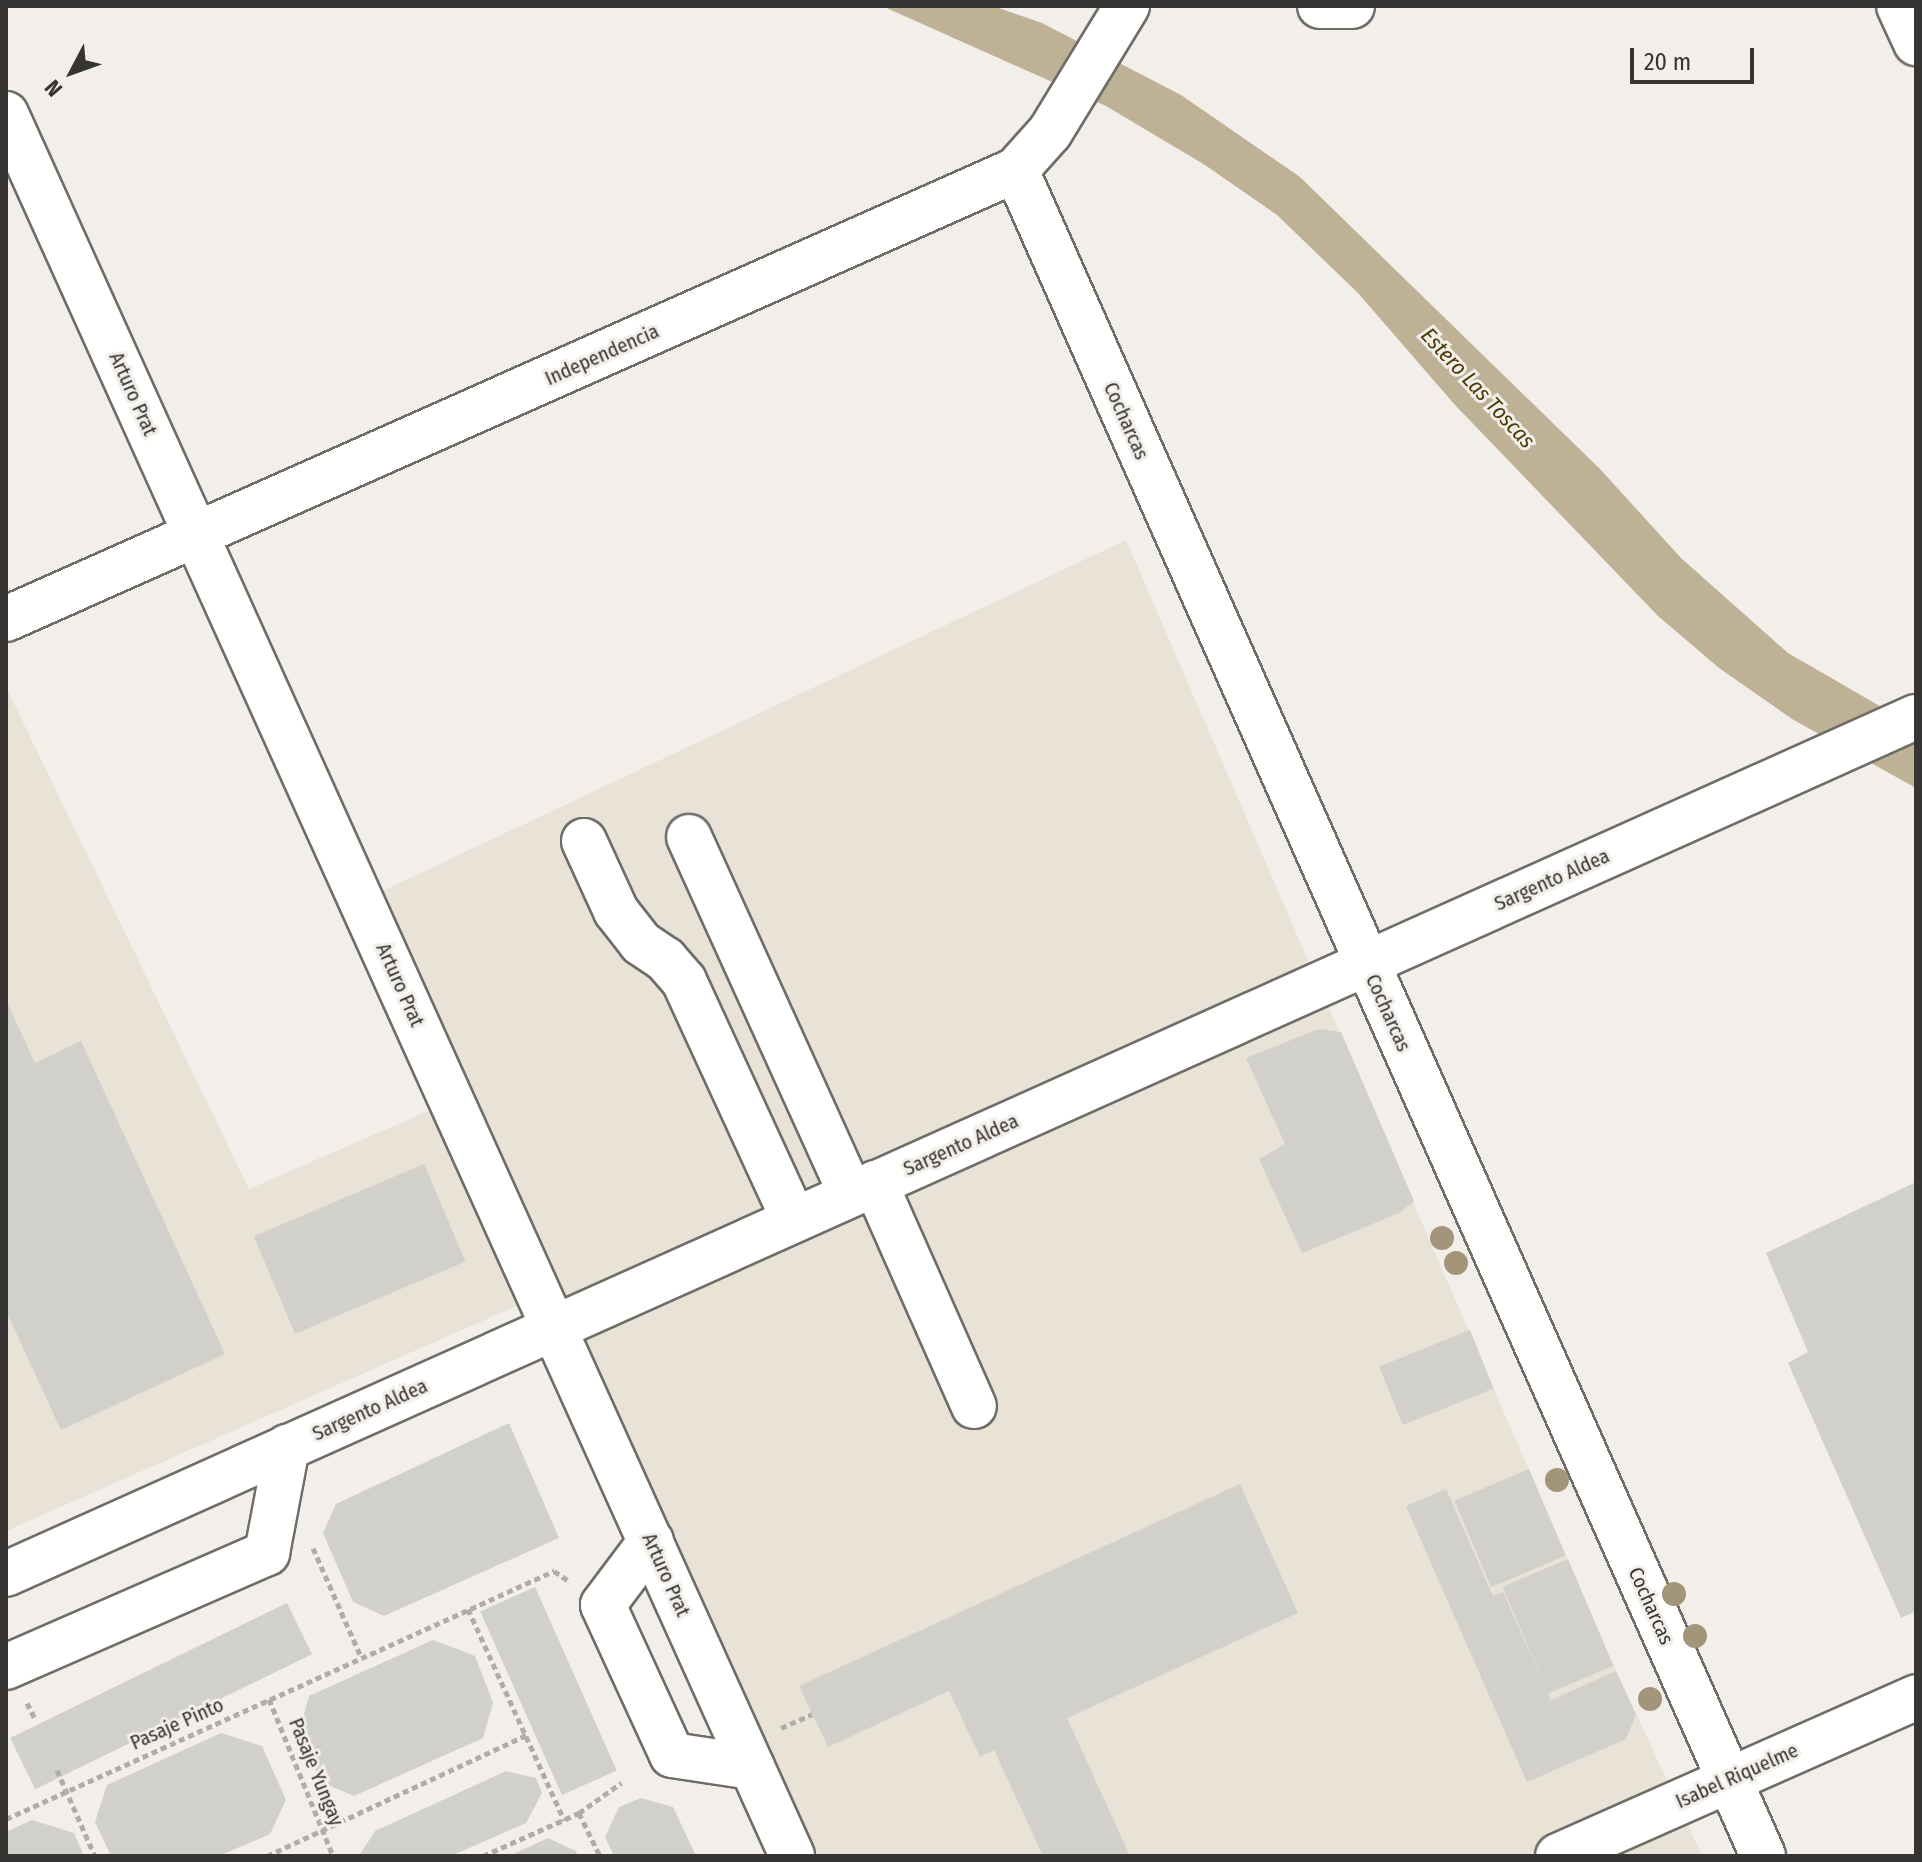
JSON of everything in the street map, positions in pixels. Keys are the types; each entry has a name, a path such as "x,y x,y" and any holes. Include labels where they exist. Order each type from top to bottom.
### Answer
{"street":[{"name":"Independencia","path":"6,619 197,537 1016,170 1036,150 1063,112 1127,6"},
{"path":"1320,6 1352,6"},
{"path":"1899,6 1916,43"},
{"name":"Arturo Prat","path":"6,114 792,1856"},
{"name":"Cocharcas","path":"1016,170 1763,1856"},
{"name":"Sargento Aldea","path":"6,1574 1916,717"},
{"path":"689,837 974,1406"},
{"path":"584,841 616,911 641,943 665,959 684,981 794,1220"},
{"path":"6,1667 267,1553 287,1447"},
{"path":"651,1541 603,1605 672,1755 752,1767"},
{"name":"Isabel Riquelme","path":"1558,1856 1916,1697"}],"path":[{"path":"309,1538 361,1657"},
{"name":"Pasaje Pinto","path":"6,1819 554,1571 603,1605"},
{"path":"468,1609 564,1820"},
{"name":"Pasaje Yungay","path":"269,1699 333,1856"},
{"path":"267,1856 526,1735"},
{"path":"57,1770 95,1856"},
{"path":"483,1856 579,1813 621,1783"},
{"path":"579,1813 600,1856"}],"shaded area":[{"path":"1126,540 1614,1666 1702,1856 807,1856 372,896"},
{"path":"6,687 249,1189 433,1109 521,1304 6,1531"}],"water":[{"name":"Estero Las Toscas","path":"882,6 993,6 1042,23 1181,95 1300,177 1600,469 1681,558 1788,653 1916,727 1916,788 1792,719 1719,668 1658,616 1455,405 1358,293 1277,215 1205,165 1106,106"}],"building":[{"path":"6,1000 35,1063 81,1041 225,1354 61,1430 6,1311"},
{"path":"1319,1029 1341,1032 1414,1201 1399,1213 1302,1253 1259,1159 1285,1144 1246,1058"},
{"path":"424,1164 465,1262 295,1334 254,1236"},
{"path":"1916,1182 1916,1611 1901,1618 1788,1363 1808,1352 1766,1253"},
{"path":"1470,1330 1494,1388 1403,1425 1379,1367"},
{"path":"509,1423 559,1538 384,1616 353,1602 323,1533 336,1504"},
{"path":"1529,1469 1566,1556 1491,1587 1454,1501"},
{"path":"1240,1484 1298,1613 1067,1718 1130,1856 1043,1856 994,1750 980,1757 949,1691 828,1747 799,1686"},
{"path":"1446,1489 1493,1596 1503,1592 1551,1700 1616,1671 1636,1715 1626,1739 1527,1782 1406,1506"},
{"path":"1568,1559 1613,1666 1548,1694 1503,1587"},
{"path":"535,1587 617,1771 562,1795 480,1611"},
{"path":"287,1603 312,1654 35,1789 10,1738"},
{"path":"433,1640 475,1656 493,1703 483,1738 354,1796 321,1782 299,1732 309,1696"},
{"path":"221,1733 262,1746 286,1800 270,1834 219,1856 111,1856 95,1822 107,1785"},
{"path":"506,1771 536,1778 542,1793 526,1823 451,1856 359,1856 375,1831"},
{"path":"641,1798 673,1807 696,1856 614,1856 605,1837 619,1807"},
{"path":"32,1820 74,1833 84,1856 6,1856 6,1832"},
{"path":"548,1838 576,1851 578,1856 509,1856"}]}
